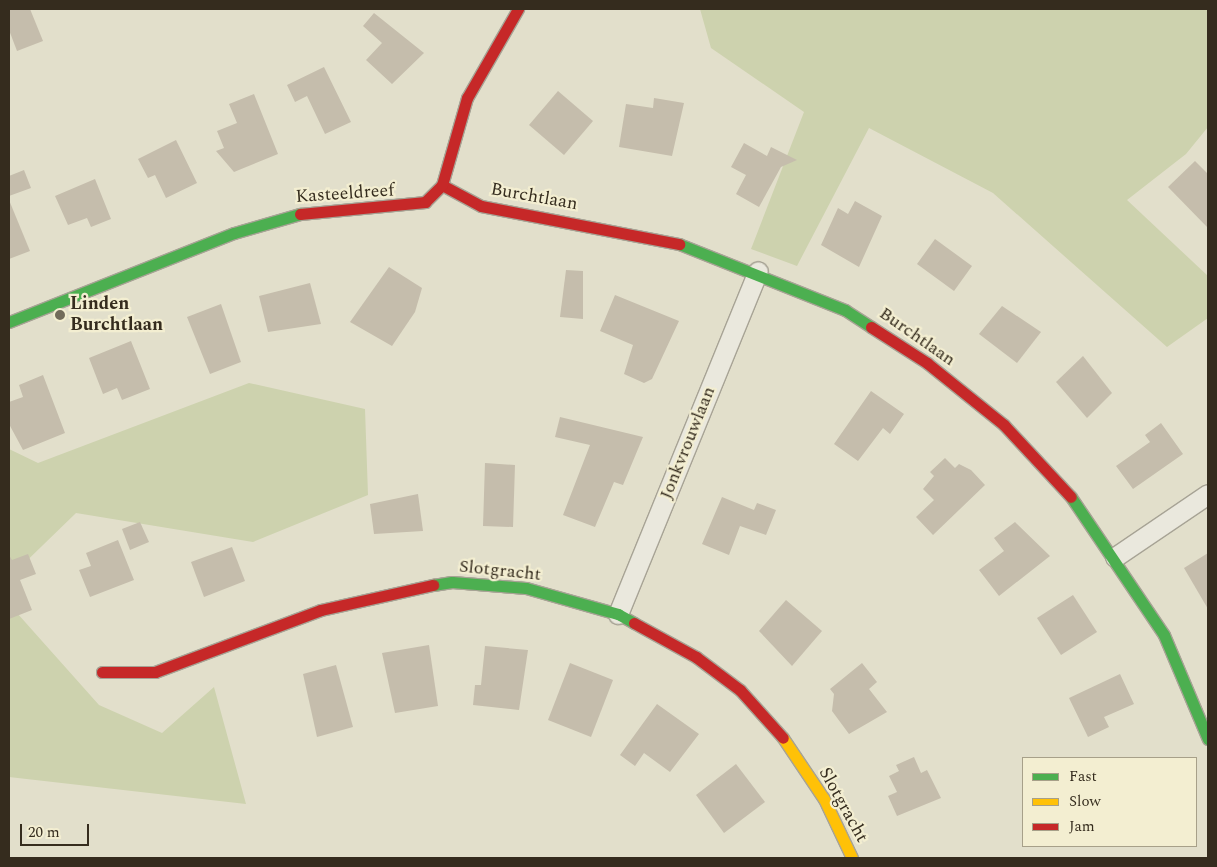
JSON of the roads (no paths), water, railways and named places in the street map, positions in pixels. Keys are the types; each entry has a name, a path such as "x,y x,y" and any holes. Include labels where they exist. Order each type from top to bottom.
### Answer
{"street":[{"name":"Kasteeldreef","path":"9,322 242,230 295,214 426,202 442,185 467,98 518,9"},
{"name":"Burchtlaan","path":"442,185 480,206 642,234 697,247 758,271 845,310 927,362 1004,425 1058,481 1115,557 1164,635 1208,739"},
{"name":"Jonkvrouwlaan","path":"618,614 758,271"},
{"path":"1115,557 1208,494"},
{"name":"Slotgracht","path":"102,672 155,672 321,610 452,582 526,588 618,614 696,657 740,690 781,735 824,799 852,858"}],"place":[{"name":"Linden Burchtlaan","path":"60,315"}]}
